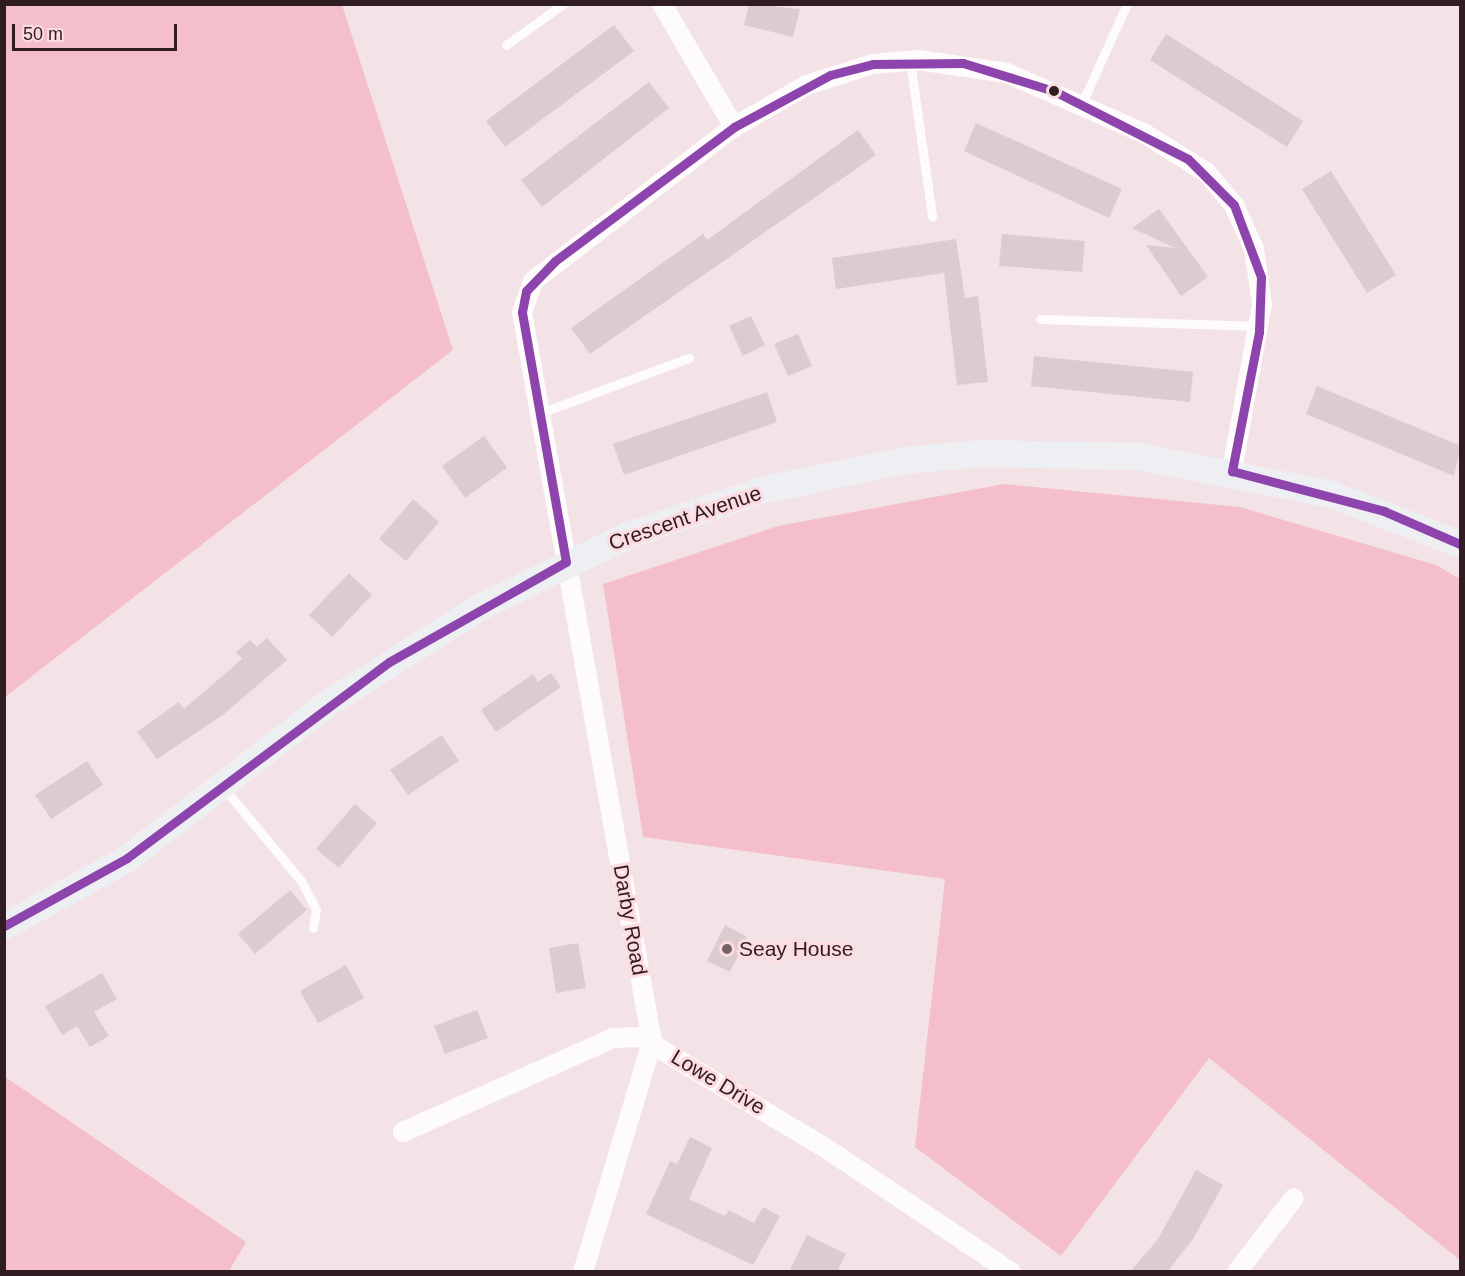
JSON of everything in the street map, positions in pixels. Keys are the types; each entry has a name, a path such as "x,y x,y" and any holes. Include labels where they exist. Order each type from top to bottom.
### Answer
{"street":[{"path":"662,4 734,127"},
{"name":"Darby Road","path":"583,1272 652,1042 522,312 526,291 555,261 734,127 783,96 830,75 910,61 985,68 1082,103 1188,159 1221,187 1254,249 1261,276 1260,326 1232,471"},
{"name":"Crescent Avenue","path":"4,926 128,858 389,662 566,562 706,507 904,460 1060,451 1138,456 1232,471 1384,511 1461,544"},
{"name":"Lowe Drive","path":"403,1132 613,1038 652,1042 824,1146 1011,1272"},
{"path":"1237,1272 1294,1198"}],"lane":[{"path":"506,45 563,4"},
{"path":"1082,103 1127,4"},
{"path":"910,61 932,216"},
{"path":"1040,319 1260,326"},
{"path":"540,413 689,358"},
{"path":"222,786 302,882 316,909 313,928"}],"shaded area":[{"path":"5,4 342,5 453,350 5,697"},
{"path":"1004,484 1240,507 1436,565 1460,579 1460,1260 1209,1058 1061,1256 915,1147 945,879 643,837 603,584 778,526"},
{"path":"4,1076 246,1242 229,1271 5,1271"}],"building":[{"path":"749,4 800,9 793,37 744,25"},
{"path":"614,25 634,51 505,147 486,121"},
{"path":"1166,34 1303,121 1287,147 1150,60"},
{"path":"649,82 669,108 542,207 521,180"},
{"path":"976,123 1122,189 1109,218 964,151"},
{"path":"858,130 876,155 590,354 571,328 703,234 707,240"},
{"path":"1331,171 1396,275 1367,293 1302,189"},
{"path":"1159,209 1208,277 1181,296 1146,245 1175,248 1132,228"},
{"path":"1002,234 1085,241 1082,272 999,266"},
{"path":"956,239 965,298 978,296 988,382 957,385 944,273 836,289 832,258"},
{"path":"751,316 765,345 743,356 729,326"},
{"path":"798,334 812,366 788,376 774,344"},
{"path":"1034,356 1193,372 1190,402 1031,386"},
{"path":"1317,386 1461,446 1454,476 1306,414"},
{"path":"767,392 777,422 624,475 613,444"},
{"path":"484,436 507,468 465,498 442,466"},
{"path":"413,499 439,522 406,561 379,539"},
{"path":"349,573 372,595 332,637 309,615"},
{"path":"267,638 287,660 224,714 157,759 137,732 179,702 184,709 242,659 236,652 250,640 257,647"},
{"path":"551,673 561,687 496,732 481,710 533,674 538,682"},
{"path":"442,735 459,761 408,795 390,770"},
{"path":"87,761 103,785 51,819 35,795"},
{"path":"355,804 377,823 339,868 316,849"},
{"path":"290,890 307,910 255,954 238,934"},
{"name":"Seay House","path":"725,925 747,937 730,972 707,961"},
{"path":"578,943 586,988 556,993 549,948"},
{"path":"346,965 364,998 318,1023 300,991"},
{"path":"102,973 117,999 94,1012 109,1036 90,1047 77,1026 62,1035 45,1006"},
{"path":"477,1010 488,1038 445,1054 434,1026"},
{"path":"690,1137 712,1148 689,1199 725,1216 729,1210 754,1223 763,1207 780,1216 753,1265 646,1214 670,1161 677,1164"},
{"path":"1196,1170 1223,1185 1193,1239 1167,1272 1130,1272 1158,1239"},
{"path":"807,1235 846,1254 837,1272 789,1272"}],"transit line":[{"path":"4,926 127,858 389,662 566,562 522,312 526,291 555,261 734,127 830,75 873,64 963,63 1054,91 1188,159 1234,205 1261,277 1259,332 1232,471 1384,511 1460,544"}],"place":[{"name":"Seay House","path":"727,949"}]}
